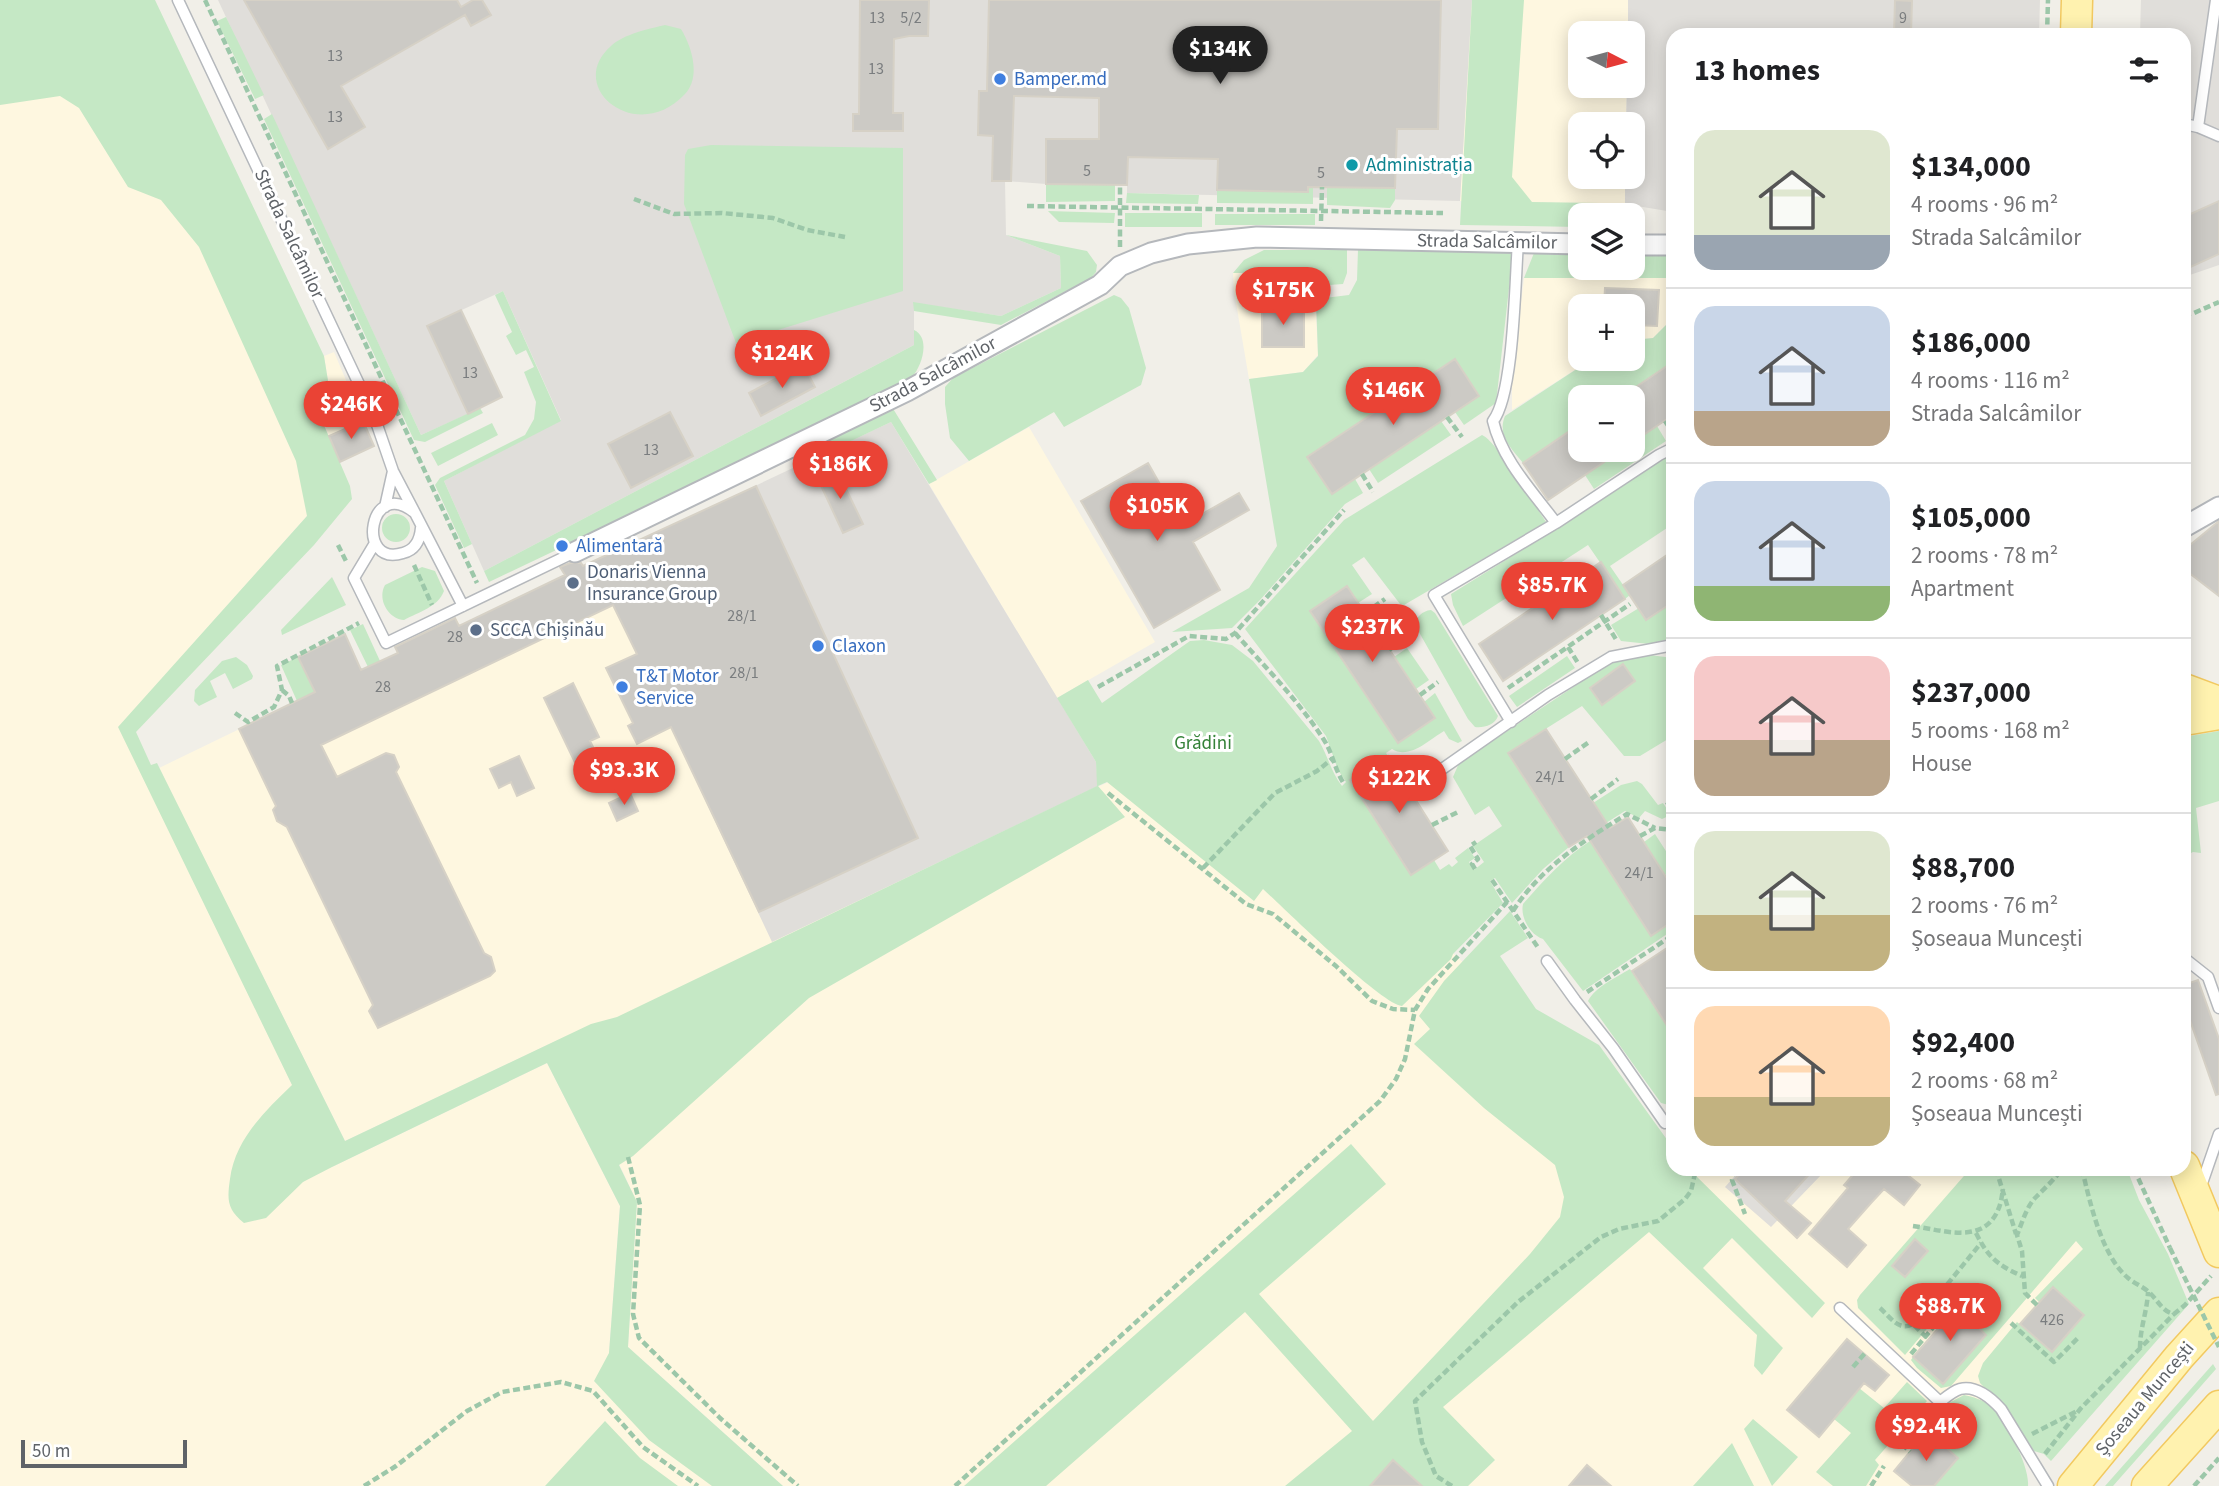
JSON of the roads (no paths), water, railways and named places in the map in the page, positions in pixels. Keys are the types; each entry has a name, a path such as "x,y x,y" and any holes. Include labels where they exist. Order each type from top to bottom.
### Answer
{"main road":[{"path":"2076,28 2077,0"},
{"path":"2191,692 2219,702"},
{"path":"2191,719 2219,714"},
{"path":"2188,1176 2219,1252"},
{"name":"Șoseaua Muncești","path":"2073,1486 2215,1328"},
{"path":"2147,1486 2219,1406"}],"street":[{"name":"Strada Salcâmilor","path":"575,552 907,391 1100,285 1120,266 1151,253 1188,244 1256,237 1568,244"},
{"path":"1645,245 1666,245"},
{"path":"2191,523 2219,507"}],"lane":[{"name":"Strada Salcâmilor","path":"178,0 374,416 393,471 463,606"},
{"path":"2198,127 2216,0"},
{"path":"2191,126 2219,136"},
{"path":"1518,242 1503,404 1493,421 1497,439 1556,523"},
{"path":"1511,722 1434,595 1556,523 1666,452"},
{"name":"Strada Salcâmilor","path":"393,471 385,507 374,519 372,536 375,543 354,578 386,643 575,552"},
{"path":"385,507 401,505 415,513"},
{"path":"375,543 388,553 396,555 417,544 421,528"},
{"path":"1435,774 1587,670 1611,657 1666,646"},
{"path":"1547,961 1666,1122"},
{"path":"2191,964 2208,977 2219,1008"},
{"path":"2200,1207 2219,1134"},
{"path":"1840,1308 1940,1402 1961,1388 1977,1390 1992,1399 2001,1409 2048,1486"}],"place":[{"name":"Bamper.md","path":"1000,79"},
{"name":"Administrația","path":"1352,165"},
{"name":"Alimentară","path":"562,546"},
{"name":"Donaris Vienna Insurance Group","path":"573,583"},
{"name":"SCCA Chișinău","path":"476,630"},
{"name":"Claxon","path":"818,646"},
{"name":"T&T Motor Service","path":"622,687"}],"park label":[{"name":"Grădini","path":"1203,743"}]}
